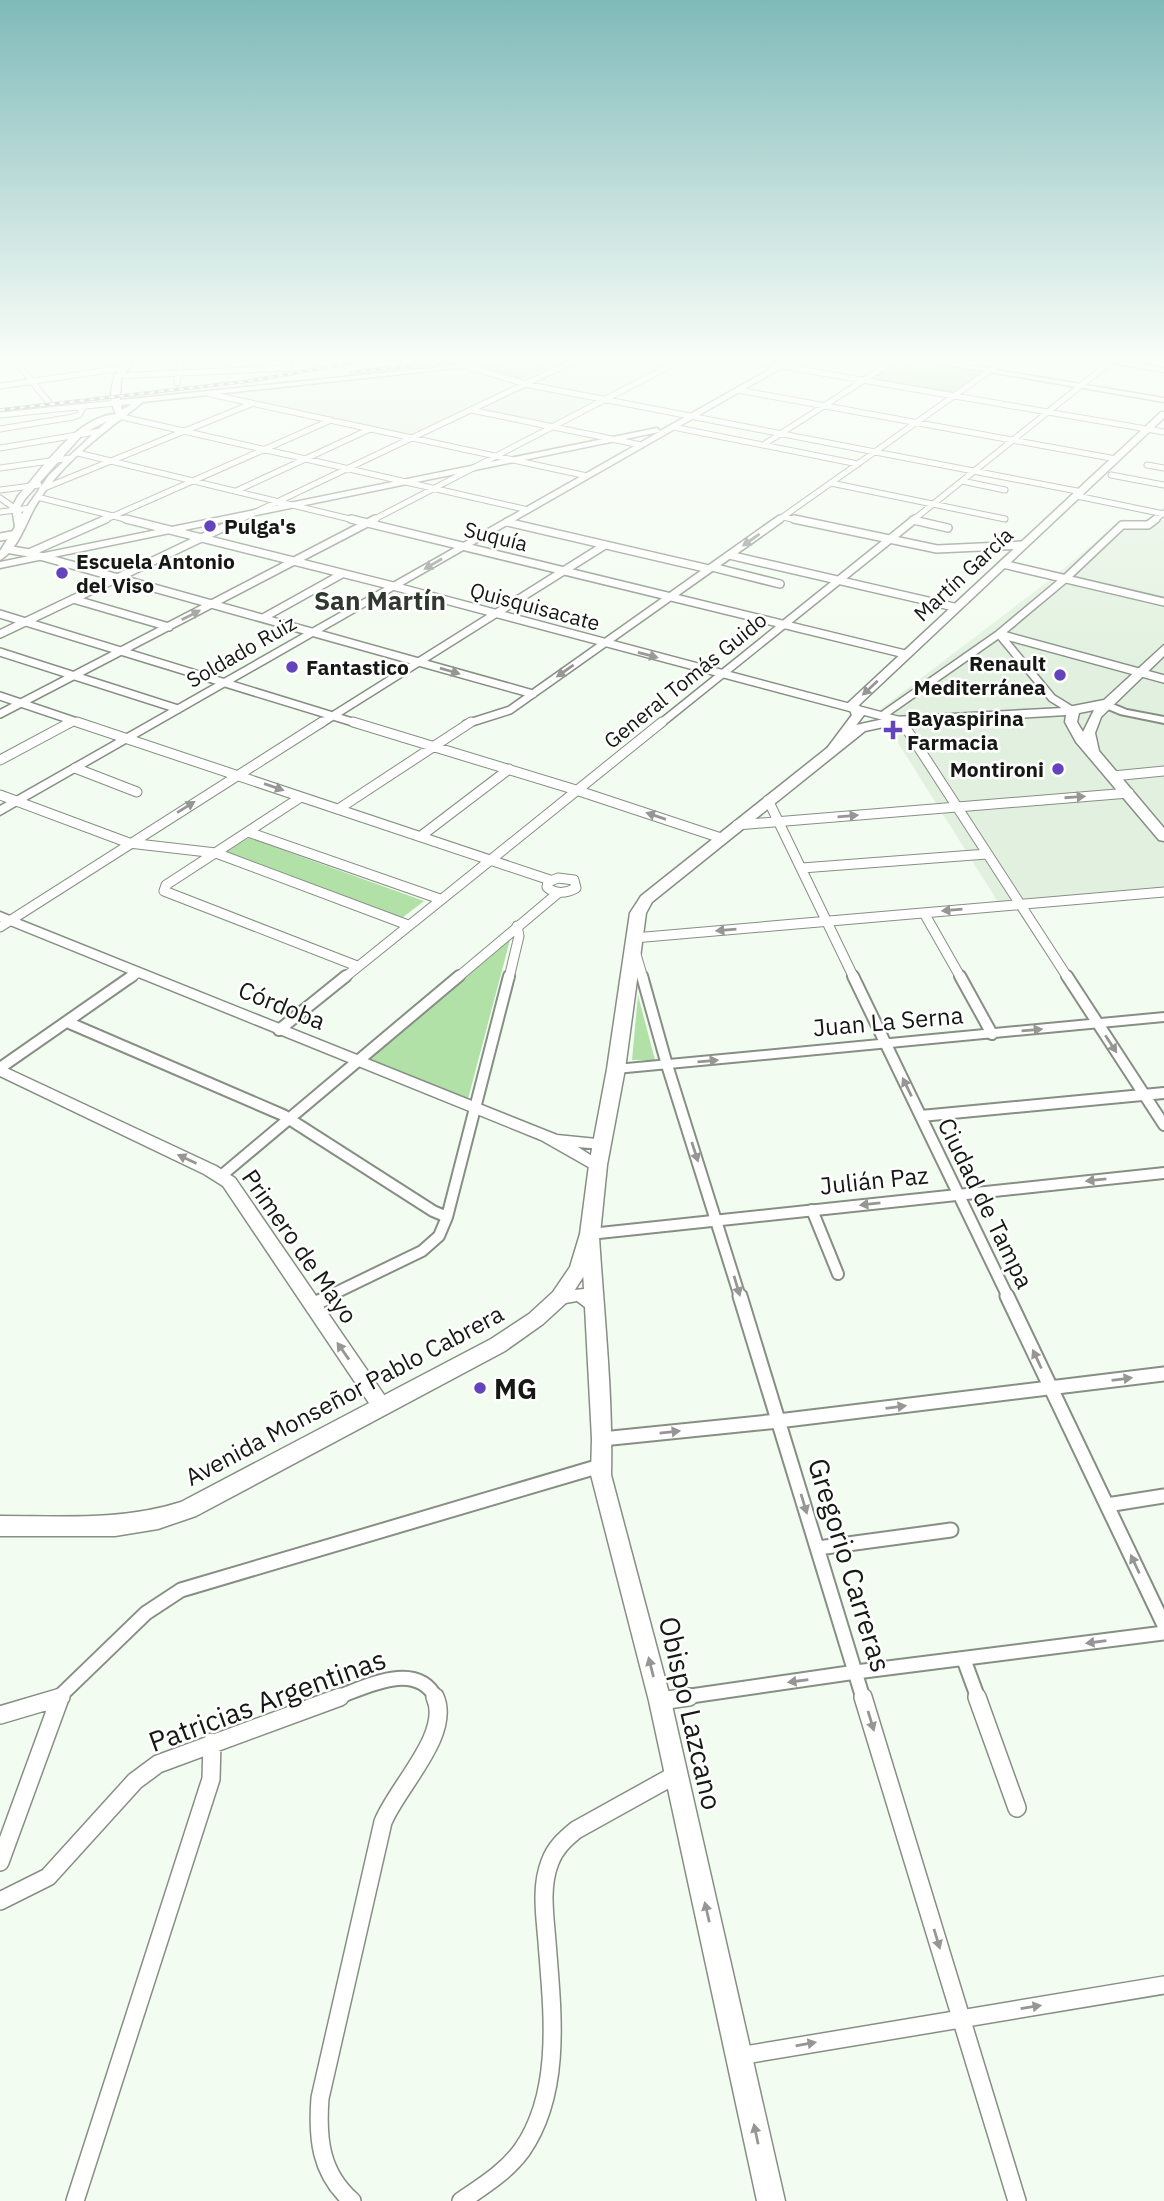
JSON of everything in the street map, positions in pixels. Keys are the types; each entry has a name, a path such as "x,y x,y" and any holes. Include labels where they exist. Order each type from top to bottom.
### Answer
{"main road":[{"path":"3,553 19,531 55,462"},
{"path":"19,531 16,509 21,498 39,489 69,462"},
{"path":"0,565 506,462"},
{"name":"Soldado Ruiz","path":"0,811 612,462"},
{"name":"Martín García","path":"852,707 954,607 1113,462"},
{"path":"1093,750 1090,724 1105,704 1164,649"},
{"path":"1105,704 1072,717 1093,750 1164,837"},
{"path":"834,747 859,715 852,707"},
{"name":"Avenida Monseñor Pablo Cabrera","path":"0,1526 93,1527 158,1519 205,1500 508,1339 560,1297 579,1268 590,1234 597,1165 616,1069 638,913 646,900 736,825 861,728 901,721 1048,714 1072,717"},
{"name":"Córdoba","path":"4,921 547,1136 597,1165"},
{"name":"Primero de Mayo","path":"0,1069 221,1176 232,1187 382,1407"},
{"name":"Córdoba","path":"547,1136 601,1144"},
{"name":"Obispo Lazcano","path":"590,1234 603,1439 600,1466 660,1701 771,2201"},
{"path":"560,1297 580,1294 596,1306"}],"street":[{"name":"Suquía","path":"0,468 40,462"},
{"path":"0,490 39,489 110,462"},
{"name":"Suquía","path":"115,462 905,654"},
{"path":"29,553 235,462"},
{"path":"236,491 298,462"},
{"path":"316,462 528,510"},
{"path":"0,634 362,462"},
{"path":"0,714 486,462"},
{"path":"522,462 587,476"},
{"path":"847,462 858,464"},
{"path":"340,808 472,720 510,710 862,462"},
{"path":"927,462 1164,514"},
{"name":"General Tomás Guido","path":"279,1030 986,462"},
{"path":"1147,465 1164,468"},
{"path":"1111,475 1164,485"},
{"path":"962,481 1005,490"},
{"path":"831,483 1005,519"},
{"name":"Quisquisacate","path":"39,489 202,538 901,721"},
{"path":"1,500 21,498"},
{"path":"1,500 16,509"},
{"path":"0,512 31,508"},
{"path":"883,715 999,634 1066,578 1122,525 1148,525 1164,514"},
{"path":"783,517 937,549 1023,545"},
{"path":"913,520 948,528"},
{"path":"507,522 780,584"},
{"path":"0,537 19,531"},
{"path":"4,921 605,545"},
{"path":"3,553 29,553 533,694"},
{"path":"729,555 954,607"},
{"path":"1003,564 1164,602"},
{"path":"263,618 342,574"},
{"path":"73,599 169,627"},
{"path":"0,614 509,769 721,838"},
{"path":"999,634 1164,679"},
{"path":"999,634 1052,698 1072,717"},
{"path":"0,652 178,709"},
{"path":"0,696 550,880 567,878 576,883 574,890 558,893 517,926 221,1176"},
{"path":"1105,704 1164,714"},
{"path":"1105,704 1124,712 1164,720"},
{"path":"0,760 74,721"},
{"path":"901,721 1164,1125"},
{"path":"75,768 137,792"},
{"path":"421,836 509,769"},
{"path":"1113,776 1164,771"},
{"path":"736,825 1129,793"},
{"path":"0,794 129,843 216,853 408,925"},
{"path":"301,797 164,889 166,893 357,966"},
{"name":"Ciudad de Tampa","path":"768,800 1164,1626"},
{"path":"248,832 440,899"},
{"path":"802,868 988,854"},
{"path":"550,880 547,887 558,893"},
{"path":"634,942 828,921 1164,892"},
{"path":"924,913 992,1034"},
{"path":"312,1306 422,1251 439,1236 447,1217 476,1109 519,936 517,926"},
{"name":"Gregorio Carreras","path":"634,942 667,1065 1017,2201"},
{"path":"0,1069 138,973"},
{"name":"Juan La Serna","path":"616,1069 1164,1017"},
{"path":"67,1022 291,1119 433,1211 447,1217"},
{"path":"921,1116 1164,1093"},
{"name":"Julián Paz","path":"590,1234 1164,1173"},
{"path":"812,1210 838,1274"},
{"path":"603,1439 778,1421 1164,1374"},
{"path":"0,1862 60,1698 146,1613 181,1590 600,1466"},
{"path":"1107,1505 1164,1496"},
{"path":"818,1548 951,1530"},
{"path":"660,1701 856,1672 1164,1633"},
{"path":"964,1660 1017,1808"},
{"name":"Patricias Argentinas","path":"0,1901 48,1877 148,1770 212,1742 390,1678 416,1680 436,1697 441,1710 434,1737 390,1805 383,1822 320,2098 318,2144 332,2180 352,2201"},
{"path":"0,1715 60,1698"},
{"path":"75,2201 211,1779 212,1742"},
{"path":"461,2201 496,2179 526,2143 535,2125 550,2078 554,2042 544,1902 546,1874 553,1853 572,1832 675,1775"},
{"path":"739,2056 1164,1985"}],"shaded area":[{"path":"1164,506 1164,897 1003,910 878,711 1051,579 1123,519 1148,522"}],"green space":[{"path":"249,838 424,901 402,918 224,853"},
{"path":"510,940 468,1099 367,1060"},
{"path":"638,995 655,1060 632,1060"}],"place":[{"name":"Pulga's","path":"210,526"},
{"name":"Escuela Antonio del Viso","path":"62,573"},
{"name":"Fantastico","path":"292,667"},
{"name":"Renault Mediterránea","path":"1060,675"},
{"name":"Bayaspirina Farmacia","path":"893,730"},
{"name":"Montironi","path":"1058,769"},
{"name":"MG","path":"480,1388"}],"district":[{"name":"San Martín","path":"380,600"}]}
